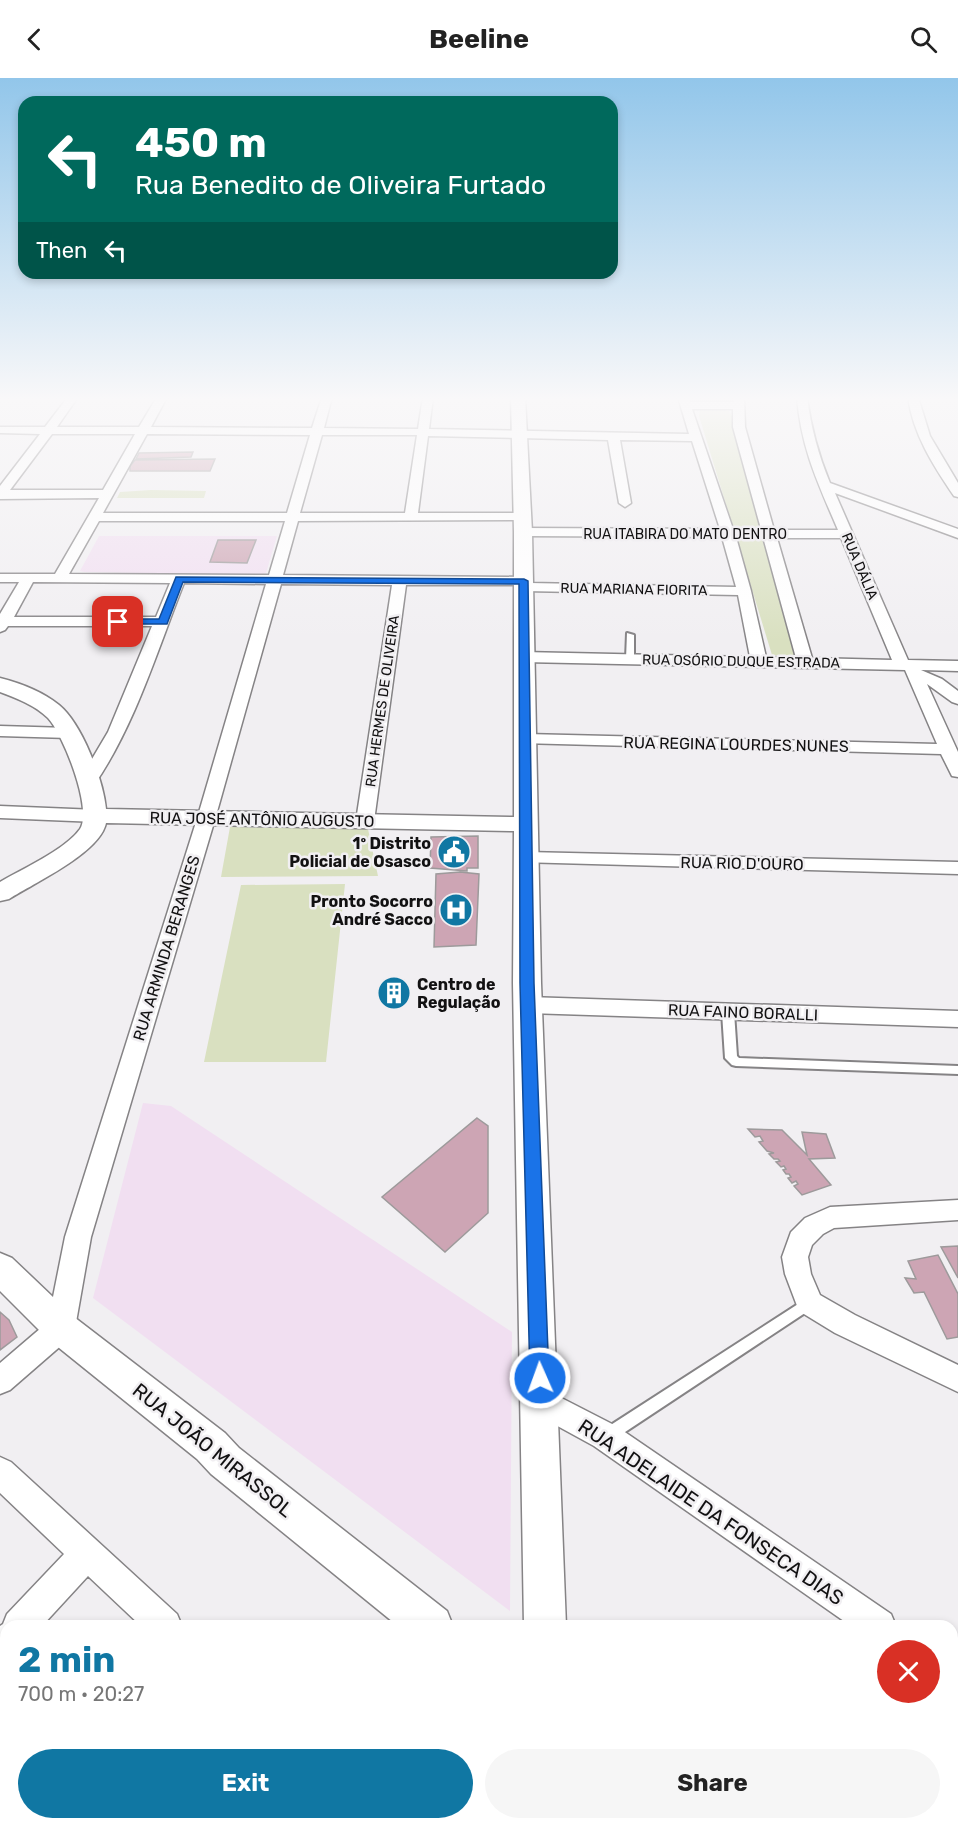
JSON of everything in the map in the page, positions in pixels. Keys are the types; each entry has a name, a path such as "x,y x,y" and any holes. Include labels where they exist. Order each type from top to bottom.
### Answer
{"street":[{"path":"0,494 11,479"},
{"path":"60,578 115,479"},
{"name":"RUA ARMINDA BERANGES","path":"61,1328 70,1271 83,1218 206,819 304,479"},
{"path":"411,516 416,479"},
{"path":"521,479 528,1005 545,1620"},
{"path":"621,479 625,502"},
{"path":"710,479 744,591 759,661"},
{"path":"754,479 805,662"},
{"name":"RUA DÁLIA","path":"822,479 958,772"},
{"path":"949,479 958,492"},
{"path":"825,485 954,531"},
{"path":"0,494 106,494"},
{"path":"835,506 872,502"},
{"name":"RUA ITABIRA DO MATO DENTRO","path":"94,517 411,516 728,534 847,534"},
{"name":"RUA MARIANA FIORITA","path":"0,578 524,584 744,591"},
{"path":"2,624 29,578"},
{"path":"88,781 106,753 163,622 179,579"},
{"name":"RUA HERMES DE OLIVEIRA","path":"365,821 399,582"},
{"path":"2,624 163,622"},
{"name":"RUA OSÓRIO DUQUE ESTRADA","path":"523,657 805,662 912,672 958,666"},
{"path":"912,672 956,698"},
{"path":"0,684 33,698 50,709 69,733 88,781 97,816 95,826 76,845 0,893"},
{"path":"0,730 69,733"},
{"name":"RUA REGINA LOURDES NUNES","path":"526,739 947,749"},
{"name":"RUA JOSÉ ANTÔNIO AUGUSTO","path":"0,812 206,819 525,824"},
{"name":"RUA RIO D'OURO","path":"526,858 958,868"},
{"name":"RUA FAINO BORALLI","path":"528,1005 958,1019"},
{"path":"958,1210 830,1218 814,1226 800,1240 795,1257 798,1274 809,1303 845,1324 958,1378"},
{"name":"RUA JOÃO MIRASSOL","path":"0,1268 61,1328 211,1446 225,1461 424,1620"},
{"path":"0,1381 61,1328"},
{"name":"RUA ADELAIDE DA FONSECA DIAS","path":"540,1401 605,1436 870,1620"},
{"path":"0,1472 158,1620"},
{"path":"25,1620 86,1554"}],"lane":[{"path":"630,635 630,659"},
{"path":"728,1012 731,1058 736,1062 958,1070"},
{"path":"605,1436 809,1303"}],"shaded area":[{"path":"99,536 277,536 266,573 259,575 80,571"},
{"path":"143,1103 171,1106 512,1332 510,1611 93,1298"}],"green space":[{"path":"718,479 750,479 800,650 793,657 772,655"},
{"path":"206,491 204,498 117,498 120,492"},
{"path":"230,827 368,829 378,876 221,877"},
{"path":"345,884 326,1062 204,1062 241,885"}],"building":[{"path":"218,540 256,540 247,563 210,562"},
{"name":"1º Distrito Policial de Osasco","path":"478,836 478,868 467,868 467,871 430,868 431,837"},
{"name":"Pronto Socorro André Sacco","path":"460,872 479,874 476,945 434,947 436,874"},
{"name":"Centro de Regulação","path":"388,981 405,982 401,1005 383,1004"},
{"path":"477,1118 488,1126 488,1213 445,1252 382,1197"},
{"path":"748,1129 782,1130 807,1155 802,1132 826,1134 835,1158 809,1159 831,1185 802,1195 794,1186 798,1184 796,1181 792,1183 788,1178 791,1177 789,1174 783,1170 786,1169 784,1166 781,1167 776,1162 780,1161 769,1154 774,1153 767,1151 759,1142 763,1141 760,1136 755,1137"},
{"path":"958,1246 958,1278 941,1247"},
{"path":"938,1255 958,1294 958,1337 947,1339 924,1292 914,1293 905,1278 916,1279 908,1261"},
{"path":"0,1312 9,1320 17,1337 0,1350"}],"place":[{"name":"1º Distrito Policial de Osasco","path":"454,852"},
{"name":"Pronto Socorro André Sacco","path":"456,910"},
{"name":"Centro de Regulação","path":"394,993"}],"route":[{"path":"118,622 163,622 179,579 358,582 524,581 527,983 540,1378"}]}
